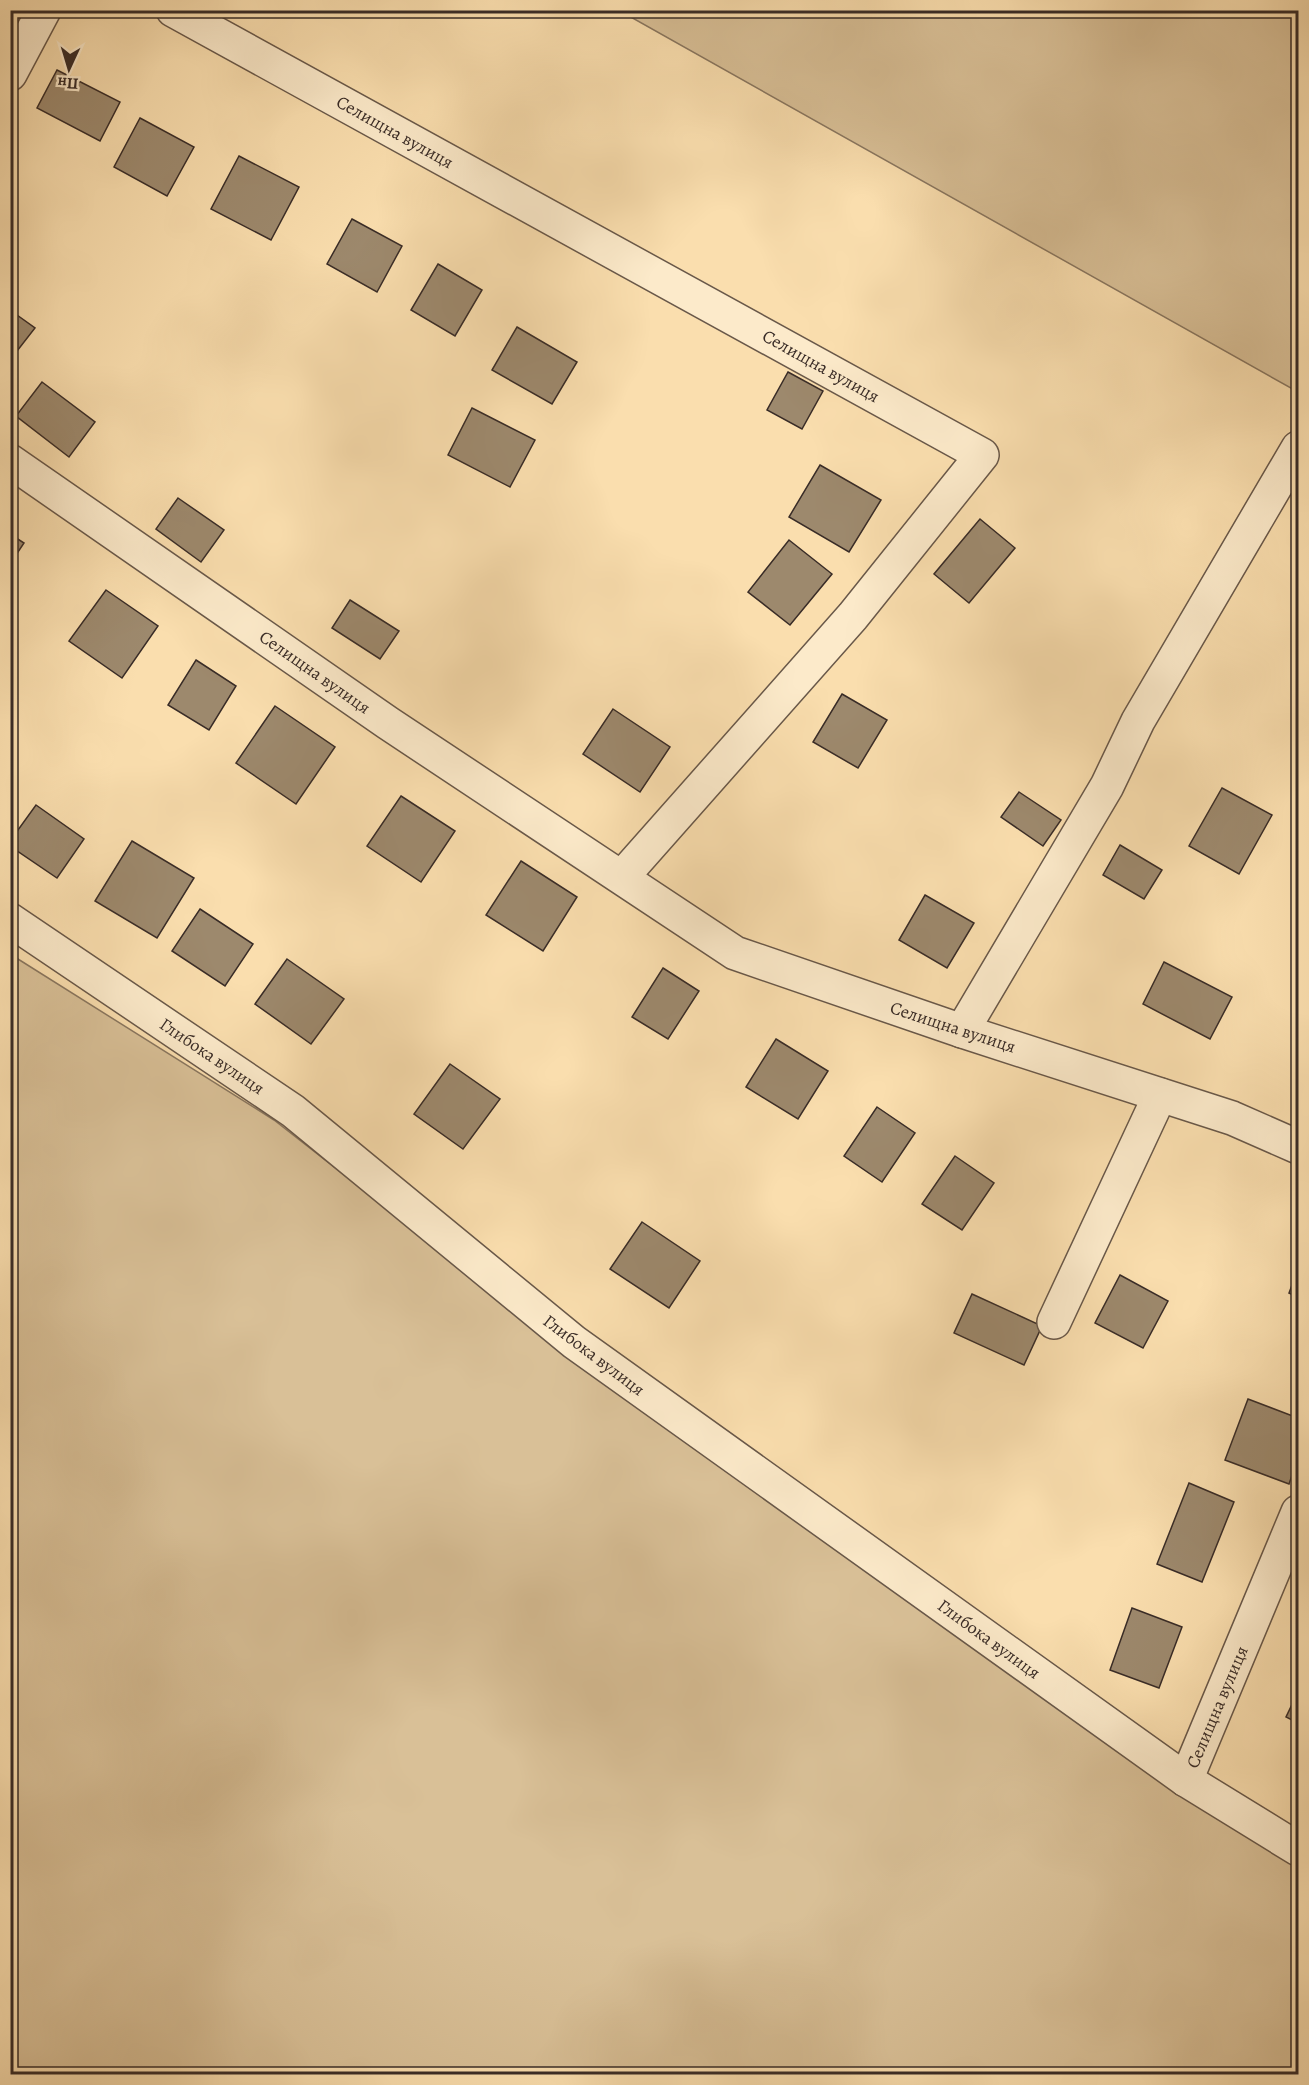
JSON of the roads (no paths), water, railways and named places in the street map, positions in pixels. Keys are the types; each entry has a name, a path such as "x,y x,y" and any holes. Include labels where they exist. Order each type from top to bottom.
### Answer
{"street":[{"path":"10,74 44,10"},
{"name":"Селищна вулиця","path":"173,10 982,455 853,616 622,878"},
{"path":"962,1031 1107,786 1138,721 1299,448"},
{"name":"Селищна вулиця","path":"10,461 388,723 735,953 962,1031 1232,1118 1299,1147"},
{"name":"Глибока вулиця","path":"10,920 293,1111 574,1342 1186,1780"},
{"path":"1054,1322 1160,1095"},
{"name":"Селищна вулиця","path":"1299,1512 1186,1780 1299,1849"}]}
